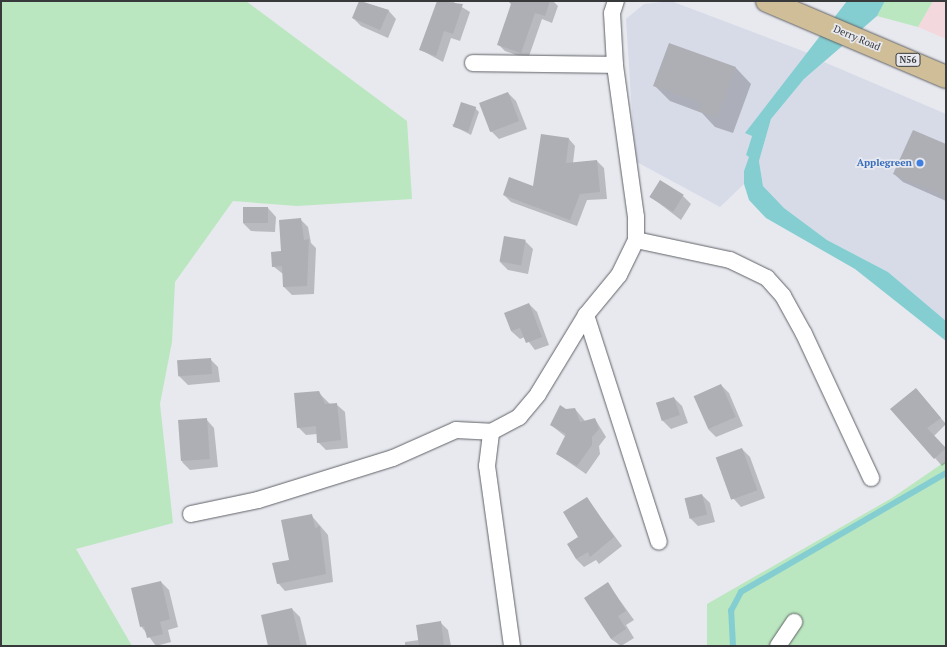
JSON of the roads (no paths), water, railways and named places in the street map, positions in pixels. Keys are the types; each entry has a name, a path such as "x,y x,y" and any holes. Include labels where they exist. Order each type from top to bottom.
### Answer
{"main road":[{"name":"Derry Road","path":"767,1 946,77"}],"street":[{"path":"191,514 258,500 393,458 456,430 491,432 519,417 538,394 586,315 619,275 636,240 636,216 614,65 612,13 616,1"},
{"path":"473,63 614,65"},
{"path":"636,240 730,260 767,278 783,296 804,334 871,478"},
{"path":"586,315 659,542"},
{"path":"491,432 487,466 512,646"},
{"path":"778,646 794,622"}],"water":[{"path":"847,1 885,1 877,16 804,79 771,119 759,161 763,186 784,208 827,240 888,272 946,321 946,341 855,269 766,218 749,200 744,184 744,171 749,157 746,155 752,136 745,133"}],"waterway":[{"path":"733,646 731,611 741,592 946,473"}],"place":[{"name":"Applegreen","path":"920,163"}]}
